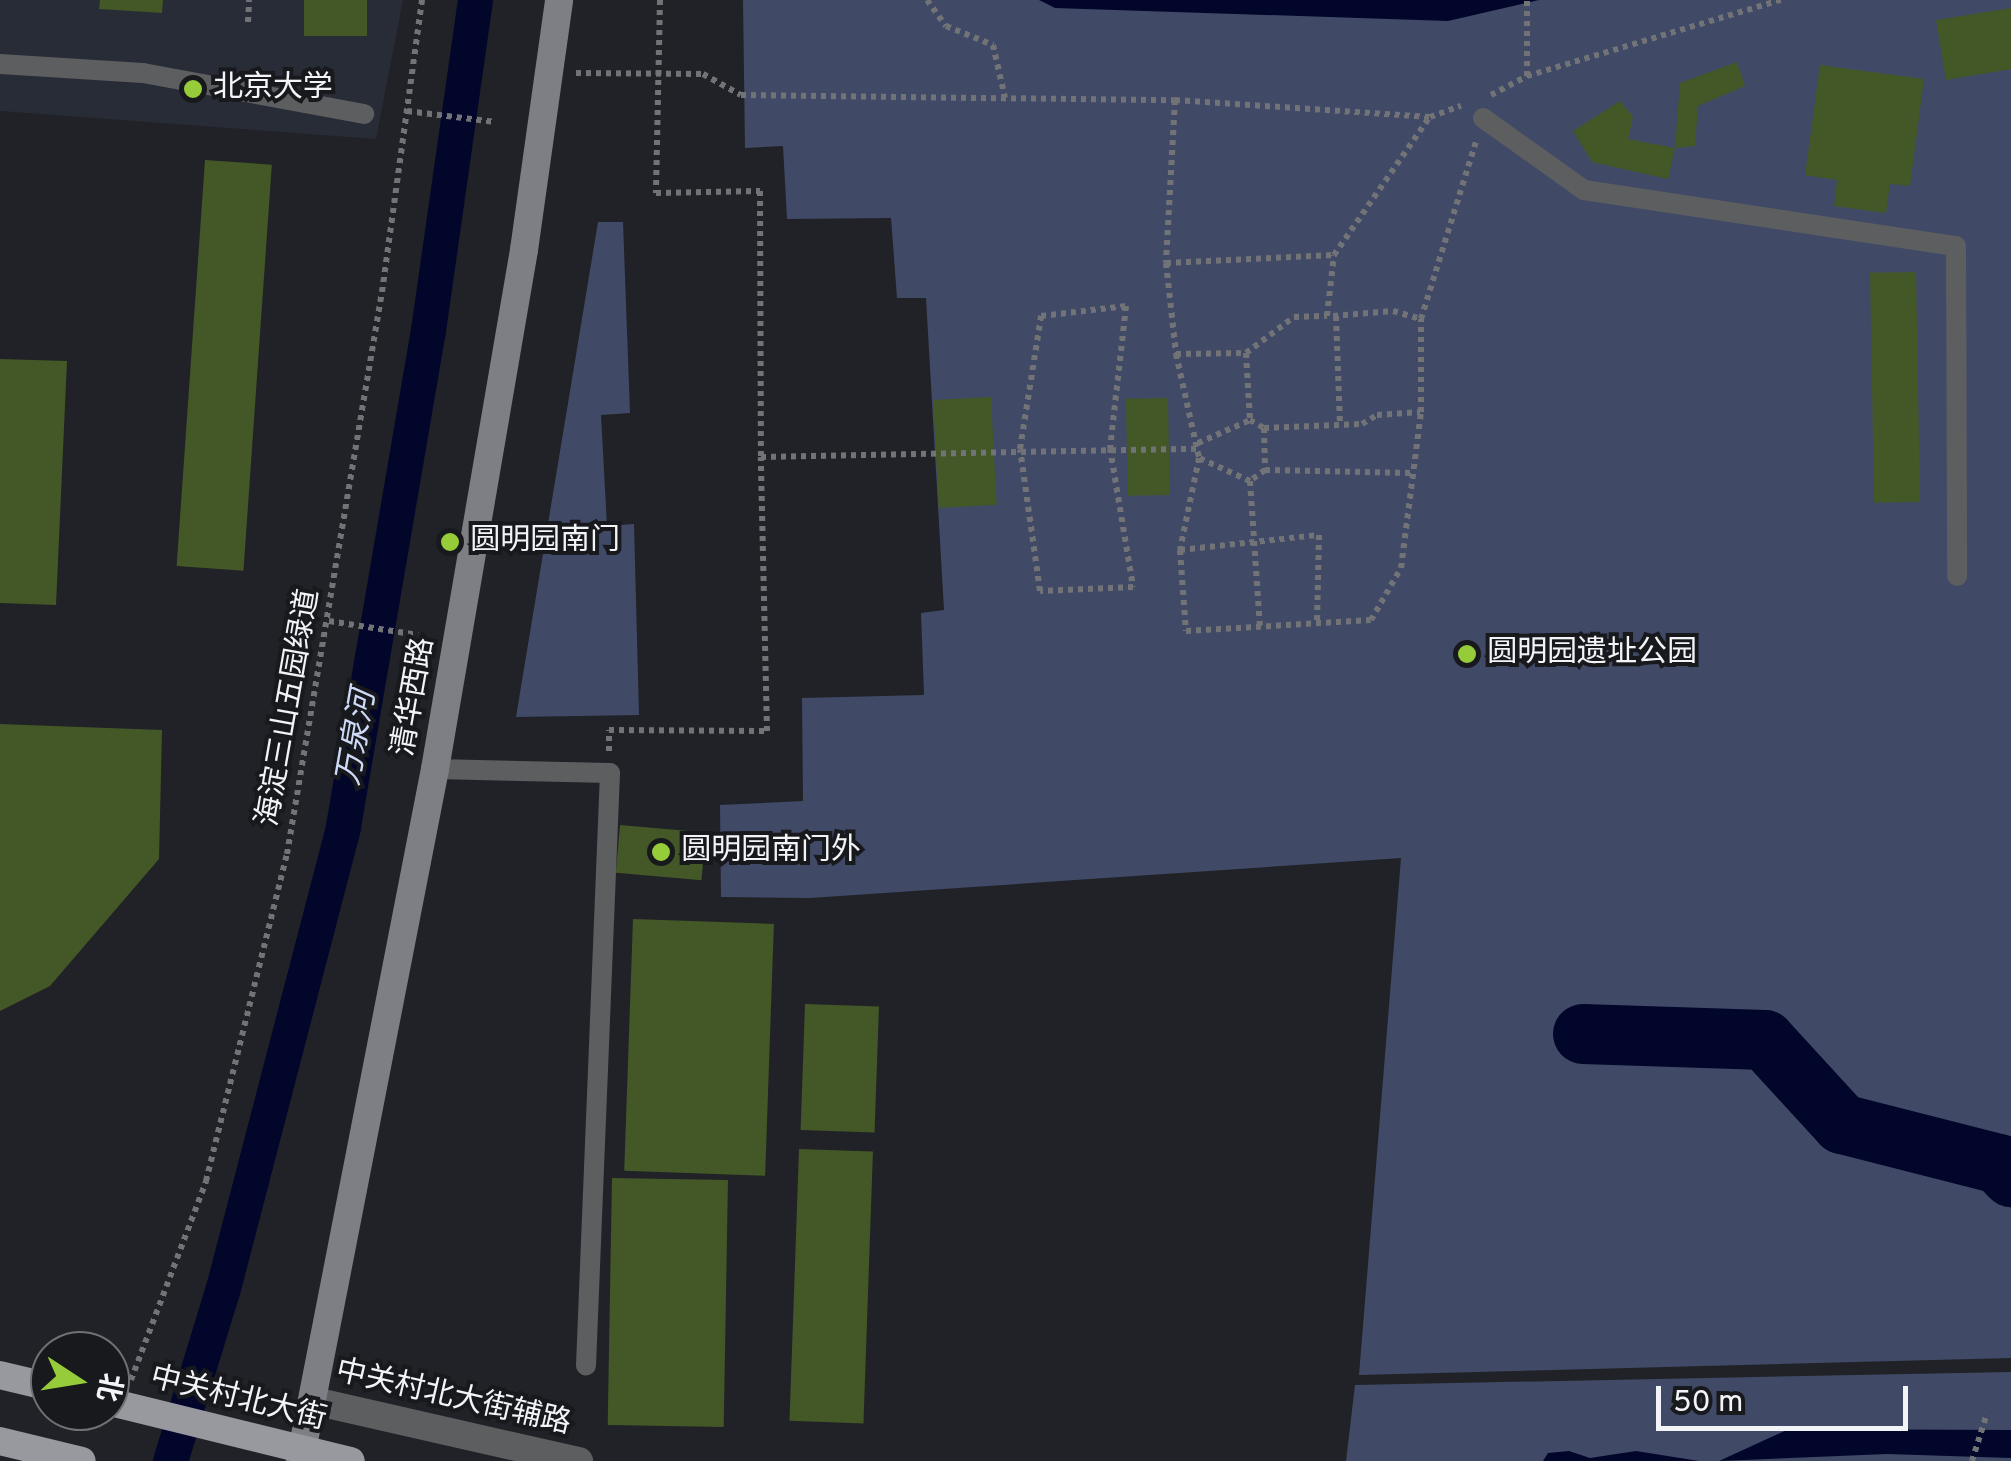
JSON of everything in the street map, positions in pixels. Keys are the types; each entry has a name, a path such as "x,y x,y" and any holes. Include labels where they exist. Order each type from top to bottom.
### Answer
{"main road":[{"name":"清华西路","path":"302,1456 435,769 559,0"},
{"path":"0,1374 30,1382"},
{"name":"中关村北大街","path":"130,1406 220,1429 302,1456 350,1461"},
{"path":"0,1441 82,1461"}],"street":[{"name":"中关村北大街辅路","path":"314,1402 579,1461"}],"lane":[{"path":"0,64 143,73 364,114"},
{"path":"1483,118 1584,190 1956,246 1958,576"},
{"path":"435,769 610,773 586,1366"}],"path":[{"path":"248,22 249,0"},
{"name":"海淀三山五园绿道","path":"130,1371 182,1254 246,1035 329,621 422,0"},
{"path":"610,773 609,730 767,731 760,191 656,192 655,73 660,0"},
{"path":"927,0 946,26 993,45 1005,98"},
{"path":"1527,76 1528,0"},
{"path":"550,72 703,74 741,94 1175,100 1430,117 1490,96 1527,76 1780,0"},
{"path":"1175,100 1166,263 1176,354 1198,450 1180,550 1186,631 1371,620 1401,568 1420,412 1421,319 1490,96"},
{"path":"406,111 495,122"},
{"path":"1327,316 1334,255 1430,117"},
{"path":"1166,263 1334,255"},
{"path":"1126,306 1110,448 1133,588 1040,591 1020,449 1041,316 1126,306"},
{"path":"1176,354 1246,354 1294,317 1392,310 1421,319"},
{"path":"1336,316 1340,424"},
{"path":"1246,354 1250,420"},
{"path":"1250,420 1264,428 1340,424 1420,412"},
{"path":"1198,450 1250,420"},
{"path":"1264,428 1265,470"},
{"path":"762,457 1020,449 1198,450 1250,481"},
{"path":"1250,481 1265,470 1411,474"},
{"path":"1250,481 1260,627"},
{"path":"1180,550 1254,547 1319,535 1317,621"},
{"path":"329,621 418,635"},
{"path":"1972,1461 1987,1413"}],"shaded area":[{"name":"北京大学","path":"0,0 403,0 376,139 0,111"},
{"name":"圆明园遗址公园","path":"743,0 2011,0 2011,1358 1359,1375 1401,858 810,898 721,897 720,805 803,801 802,698 924,695 921,613 944,610 926,298 897,298 891,218 787,219 783,146 745,148"},
{"path":"1039,0 1539,0 1448,21 1055,8"},
{"path":"598,222 623,222 630,413 601,415 607,526 634,524 639,715 516,717"},
{"path":"2011,1372 2011,1461 1346,1461 1355,1385"},
{"path":"1789,1429 2011,1430 2011,1458 1887,1454 1719,1461"},
{"path":"1569,1451 1590,1458 1636,1451 1699,1461 1543,1461 1548,1453"}],"building":[{"path":"100,0 163,0 162,13 99,9"},
{"path":"304,0 367,0 367,36 304,36"},
{"path":"2011,8 2011,69 1946,80 1936,20"},
{"path":"1737,62 1745,86 1698,106 1695,146 1675,148 1680,83"},
{"path":"1820,65 1924,79 1910,186 1890,184 1886,213 1834,206 1837,180 1805,175"},
{"path":"1620,101 1633,117 1628,139 1675,148 1668,179 1592,162 1573,131"},
{"path":"205,160 272,165 243,571 177,566"},
{"path":"1916,272 1920,502 1874,503 1870,273"},
{"path":"0,359 67,361 56,605 0,603"},
{"path":"991,397 997,505 939,508 933,400"},
{"path":"1168,398 1170,495 1128,496 1126,399"},
{"path":"0,724 162,730 159,859 50,986 0,1011"},
{"name":"圆明园南门外","path":"620,825 706,832 701,880 616,873"},
{"path":"633,919 774,924 765,1176 624,1171"},
{"path":"805,1004 879,1007 875,1133 801,1130"},
{"path":"799,1149 873,1152 863,1423 790,1421"},
{"path":"612,1178 728,1180 724,1427 608,1425"}],"waterway":[{"name":"万泉河","path":"170,1461 223,1288 343,826 428,330 475,0"},
{"path":"1583,1034 1765,1040 1842,1124 1999,1164 2011,1177"}],"place":[{"name":"北京大学","path":"193,89"},
{"name":"圆明园南门","path":"450,542"},
{"name":"圆明园遗址公园","path":"1467,654"},
{"name":"圆明园南门外","path":"661,852"}]}
